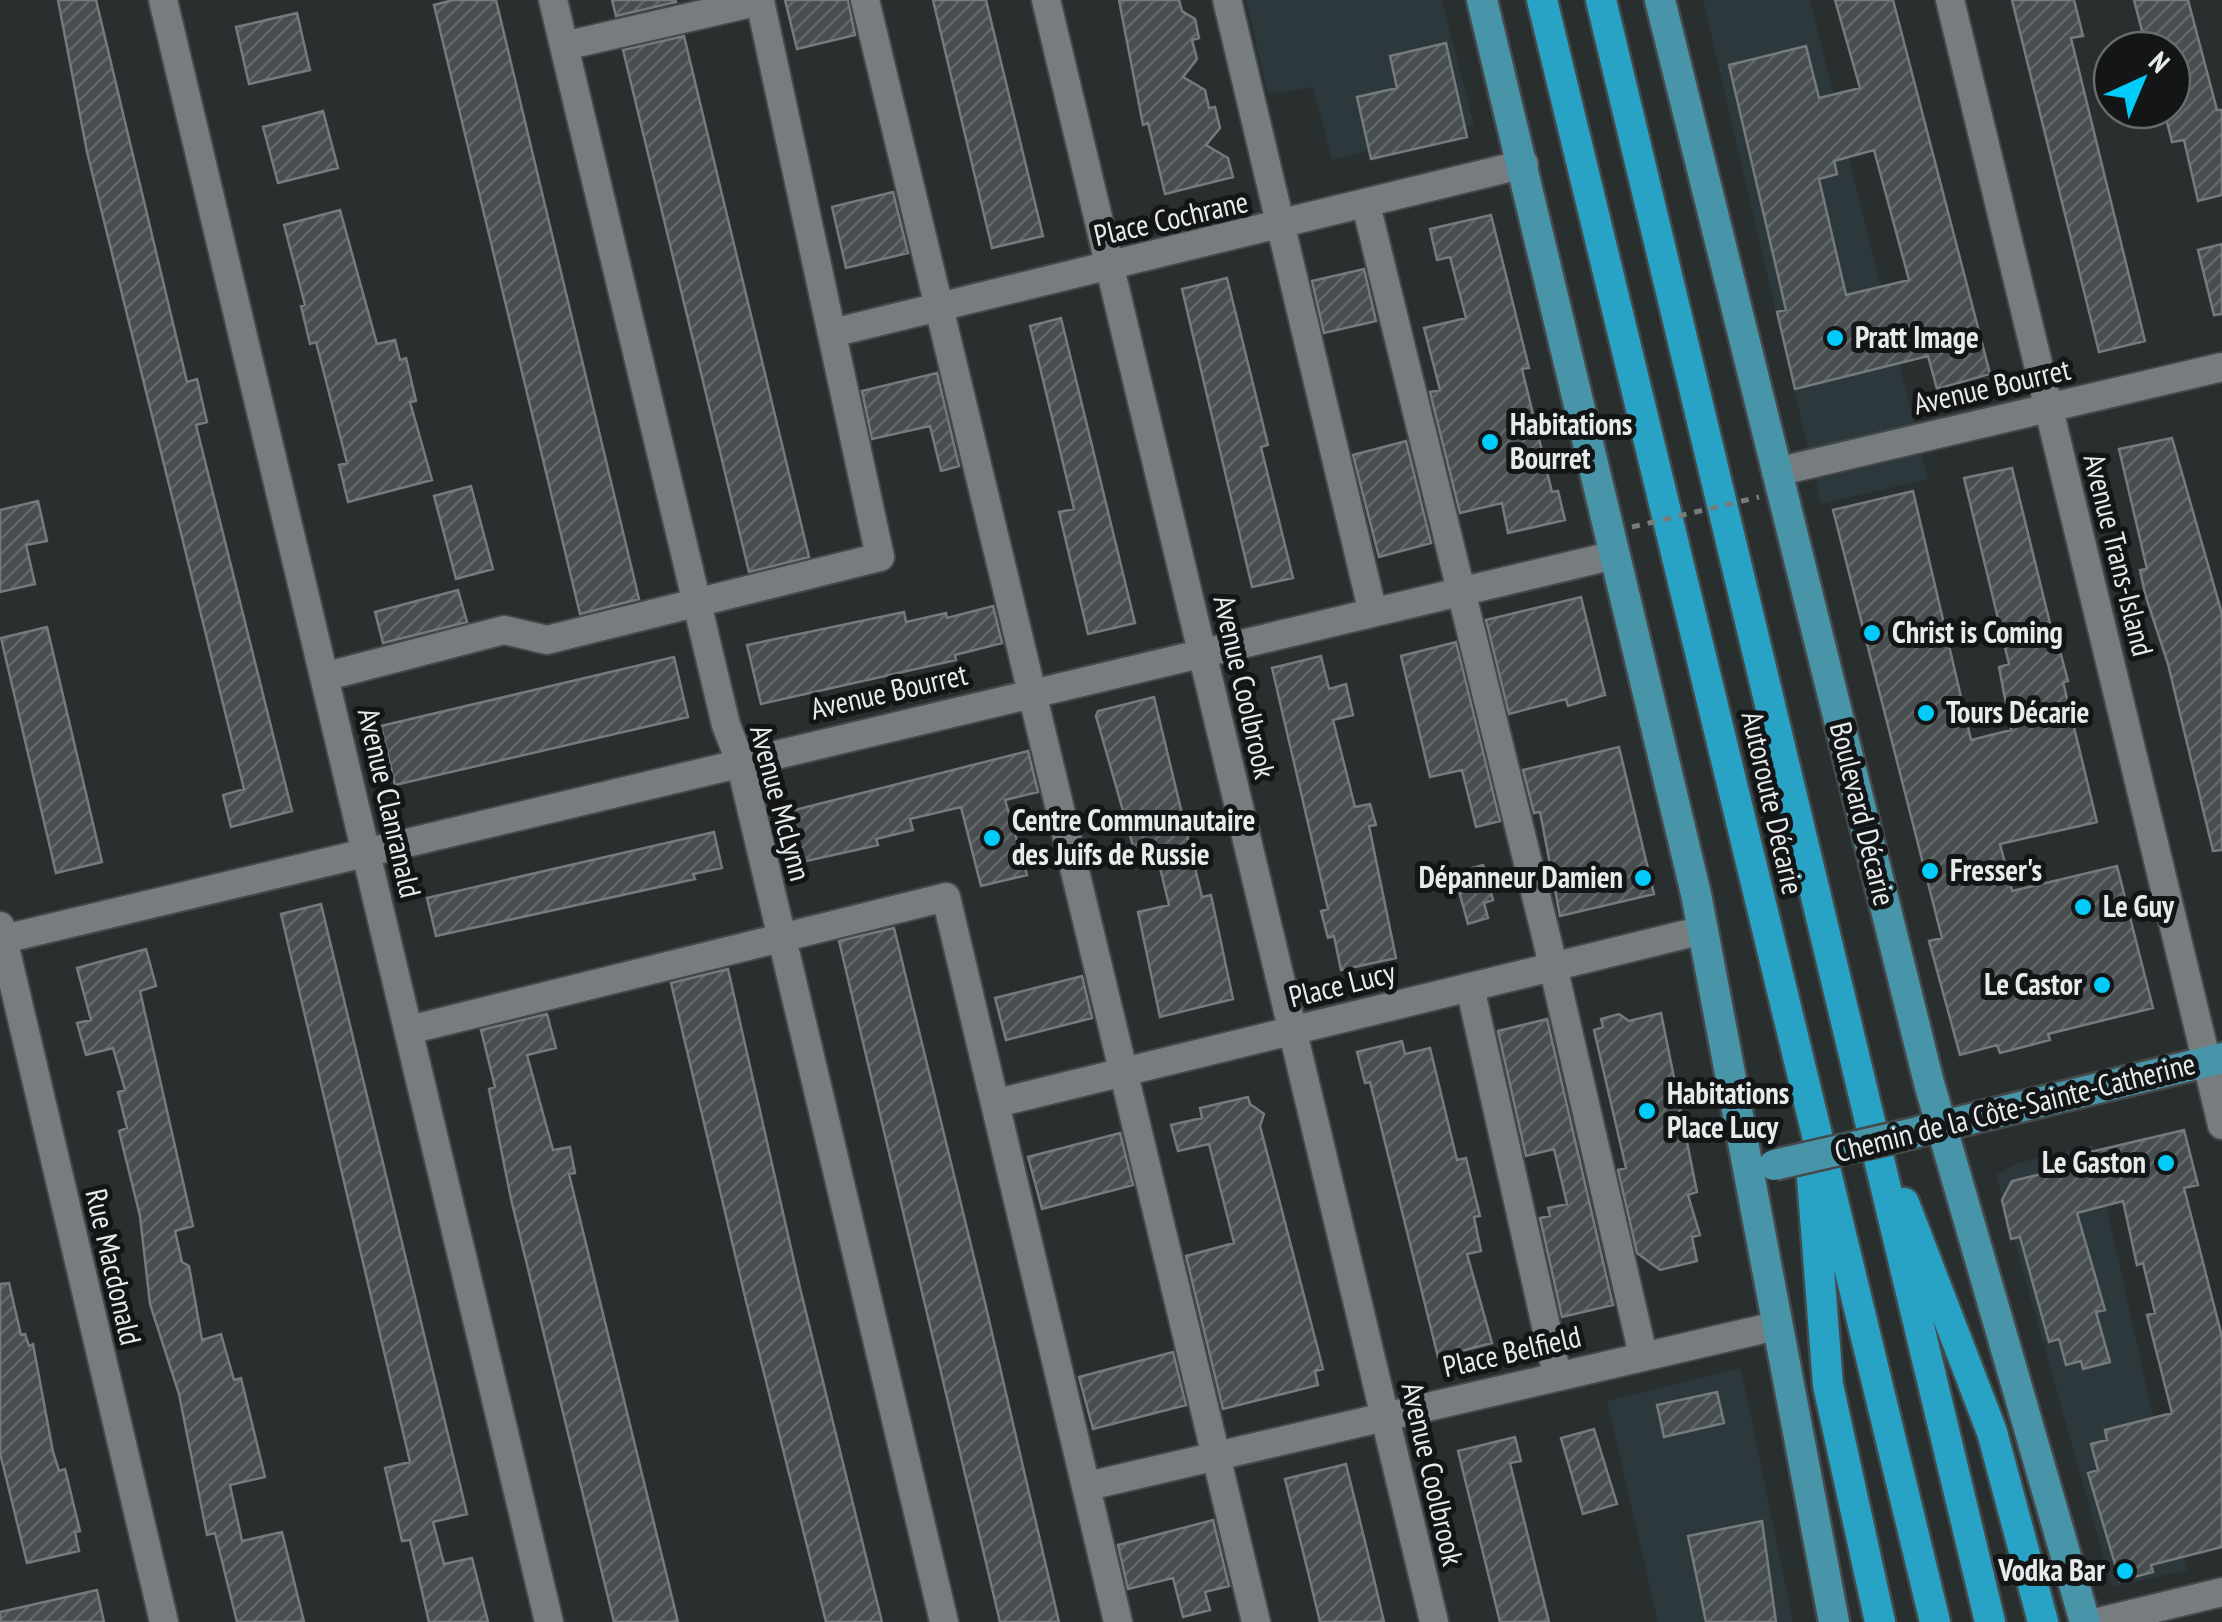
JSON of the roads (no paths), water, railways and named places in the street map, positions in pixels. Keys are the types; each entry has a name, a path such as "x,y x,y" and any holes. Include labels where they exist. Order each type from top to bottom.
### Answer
{"highway":[{"name":"Autoroute Décarie","path":"1542,0 1935,1622"},
{"name":"Autoroute Décarie","path":"1600,0 1990,1622"},
{"path":"1806,1100 1828,1385 1880,1622"},
{"path":"1865,1106 1972,1373 2006,1476 2043,1622"}],"main road":[{"path":"1482,0 1761,1168 1776,1326 1834,1622"},
{"name":"Boulevard Décarie","path":"1660,0 1768,484 1929,1129 2085,1622"},
{"name":"Chemin de la Côte-Sainte-Catherine","path":"1761,1168 2214,1060"}],"street":[{"name":"Avenue Clanranald","path":"163,0 327,676 549,1622"},
{"name":"Avenue McLynn","path":"552,0 726,726 740,761 944,1622"},
{"path":"865,0 1256,1622"},
{"name":"Avenue Coolbrook","path":"1046,0 1434,1622"},
{"path":"1227,0 1372,609"},
{"name":"Avenue Trans-Island","path":"1950,0 2048,408 2214,1060 2222,1125"},
{"path":"327,676 504,630 546,640 880,557 760,1 564,46"},
{"name":"Place Cochrane","path":"832,332 1524,164"},
{"path":"1366,205 1643,1355"},
{"name":"Avenue Bourret","path":"1768,484 2048,408 2222,367"},
{"name":"Avenue Bourret","path":"1,935 367,852 1372,609 1616,554"},
{"path":"408,1030 946,897 1118,1622"},
{"name":"Place Lucy","path":"997,1103 1703,930"},
{"name":"Rue Macdonald","path":"1,935 164,1622"},
{"path":"1470,987 1556,1375"},
{"name":"Place Belfield","path":"1088,1486 1776,1326"},
{"path":"2098,1622 2222,1592"}],"place":[{"name":"Pratt Image","path":"1835,338"},
{"name":"Habitations Bourret","path":"1490,442"},
{"name":"Christ is Coming","path":"1872,633"},
{"name":"Tours Décarie","path":"1926,713"},
{"name":"Centre Communautaire des Juifs de Russie","path":"992,838"},
{"name":"Fresser's","path":"1930,871"},
{"name":"Dépanneur Damien","path":"1643,878"},
{"name":"Le Guy","path":"2083,907"},
{"name":"Le Castor","path":"2102,985"},
{"name":"Habitations Place Lucy","path":"1647,1111"},
{"name":"Le Gaston","path":"2166,1163"},
{"name":"Vodka Bar","path":"2125,1571"}]}
